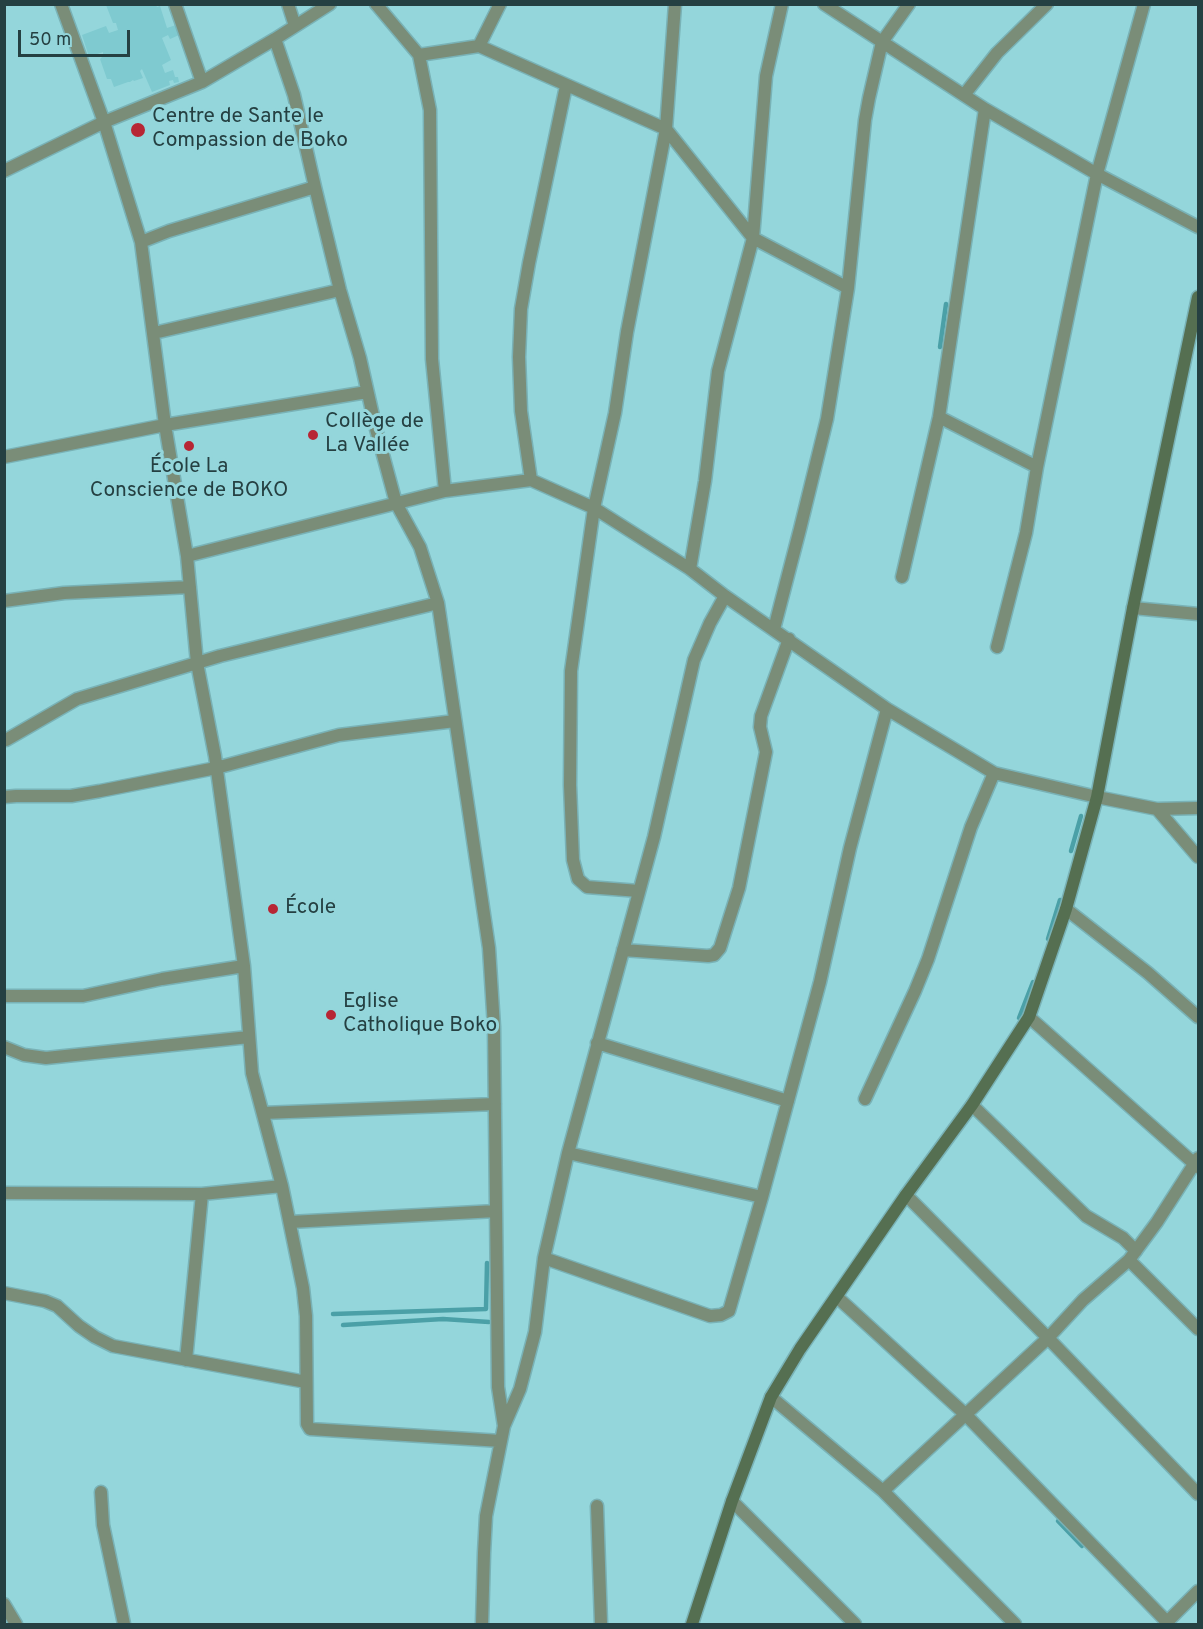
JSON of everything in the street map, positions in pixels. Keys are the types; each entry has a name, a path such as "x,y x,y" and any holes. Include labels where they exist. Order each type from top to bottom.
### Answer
{"main road":[{"path":"692,1624 732,1501 771,1397 800,1349 906,1195 972,1105 1029,1017 1066,909 1097,797 1132,608 1198,297"}],"street":[{"path":"61,4 104,122 141,242 165,425 187,555 197,663 216,768 244,966 252,1073 282,1186 303,1288 306,1316 307,1424 310,1429 501,1441"},
{"path":"175,4 202,82"},
{"path":"288,4 296,26"},
{"path":"4,171 104,122 202,82 330,4"},
{"path":"376,4 419,55 430,110 432,359 445,491"},
{"path":"479,46 500,4"},
{"path":"639,891 587,888 578,879 573,860 570,785 572,671 594,508 615,413 627,332 666,129 675,4"},
{"path":"690,569 705,481 718,371 753,238 766,76 782,4"},
{"path":"824,4 985,109 1097,174 1198,226"},
{"path":"774,629 823,435 848,288 865,120 882,42 909,4"},
{"path":"964,95 997,53 1047,4"},
{"path":"997,647 1026,533 1036,467 1097,174 1144,4"},
{"path":"275,39 294,95 340,290 360,358 396,503 420,548 438,603 489,948 494,1027 498,1387 504,1426"},
{"path":"419,55 479,46 666,129 753,238 848,288"},
{"path":"531,480 521,411 519,357 521,309 566,86"},
{"path":"902,577 939,417 985,109"},
{"path":"141,242 168,231 315,187"},
{"path":"154,333 340,290"},
{"path":"4,457 165,425 367,392"},
{"path":"939,417 1036,467"},
{"path":"187,555 445,491 531,480 594,508 690,569 724,596 887,709 994,773 1157,809 1198,808"},
{"path":"4,601 64,593 190,587"},
{"path":"482,1624 486,1516 504,1426 520,1389 535,1332 544,1258 568,1153 654,837 694,660 724,596"},
{"path":"6,740 76,699 197,663 438,603"},
{"path":"1132,608 1198,614"},
{"path":"623,950 708,956 714,955 720,948 739,888 766,752 760,727 761,716 789,639"},
{"path":"544,1258 710,1316 721,1316 729,1311 820,982 850,848 887,709"},
{"path":"4,797 71,796 216,768 339,735 455,721"},
{"path":"865,1099 928,959 971,827 994,773"},
{"path":"1157,809 1198,857"},
{"path":"1066,909 1148,973 1198,1017"},
{"path":"4,996 83,996 162,979 244,966"},
{"path":"883,1491 1048,1338 1083,1300 1133,1256 1197,1163 1029,1017"},
{"path":"4,1047 24,1055 46,1058 249,1037"},
{"path":"597,1043 788,1101"},
{"path":"263,1113 495,1104"},
{"path":"972,1105 1086,1216 1123,1238 1133,1256 1198,1329"},
{"path":"568,1153 762,1197"},
{"path":"4,1193 202,1194 282,1186"},
{"path":"186,1360 202,1194"},
{"path":"906,1195 1198,1494"},
{"path":"290,1222 496,1211"},
{"path":"4,1293 45,1301 57,1306 95,1337 113,1346 306,1382"},
{"path":"837,1297 965,1414 1167,1624 1198,1591"},
{"path":"771,1397 883,1491 1015,1624"},
{"path":"101,1492 103,1524 124,1624"},
{"path":"732,1501 855,1624"},
{"path":"597,1506 601,1624"},
{"path":"4,1604 16,1624"}],"shaded area":[{"path":"106,5 160,6 167,28 176,25 179,35 170,39 168,35 162,38 171,60 162,65 165,73 173,70 179,82 169,81 170,85 152,92 142,69 140,71 143,78 114,87 111,79 107,79 100,59 103,52 89,57 82,35 106,26 109,33 118,30"}],"waterway":[{"path":"940,347 946,304"},
{"path":"1071,851 1081,816"},
{"path":"1048,939 1060,900"},
{"path":"1019,1018 1033,982"},
{"path":"333,1314 486,1309 487,1263"},
{"path":"343,1325 443,1319 489,1322"},
{"path":"1058,1521 1082,1546"}],"place":[{"name":"Centre de Sante le Compassion de Boko","path":"138,130"},
{"name":"Collège de La Vallée","path":"313,435"},
{"name":"École La Conscience de BOKO","path":"189,446"},
{"name":"École","path":"273,909"},
{"name":"Eglise Catholique Boko","path":"331,1015"}]}
